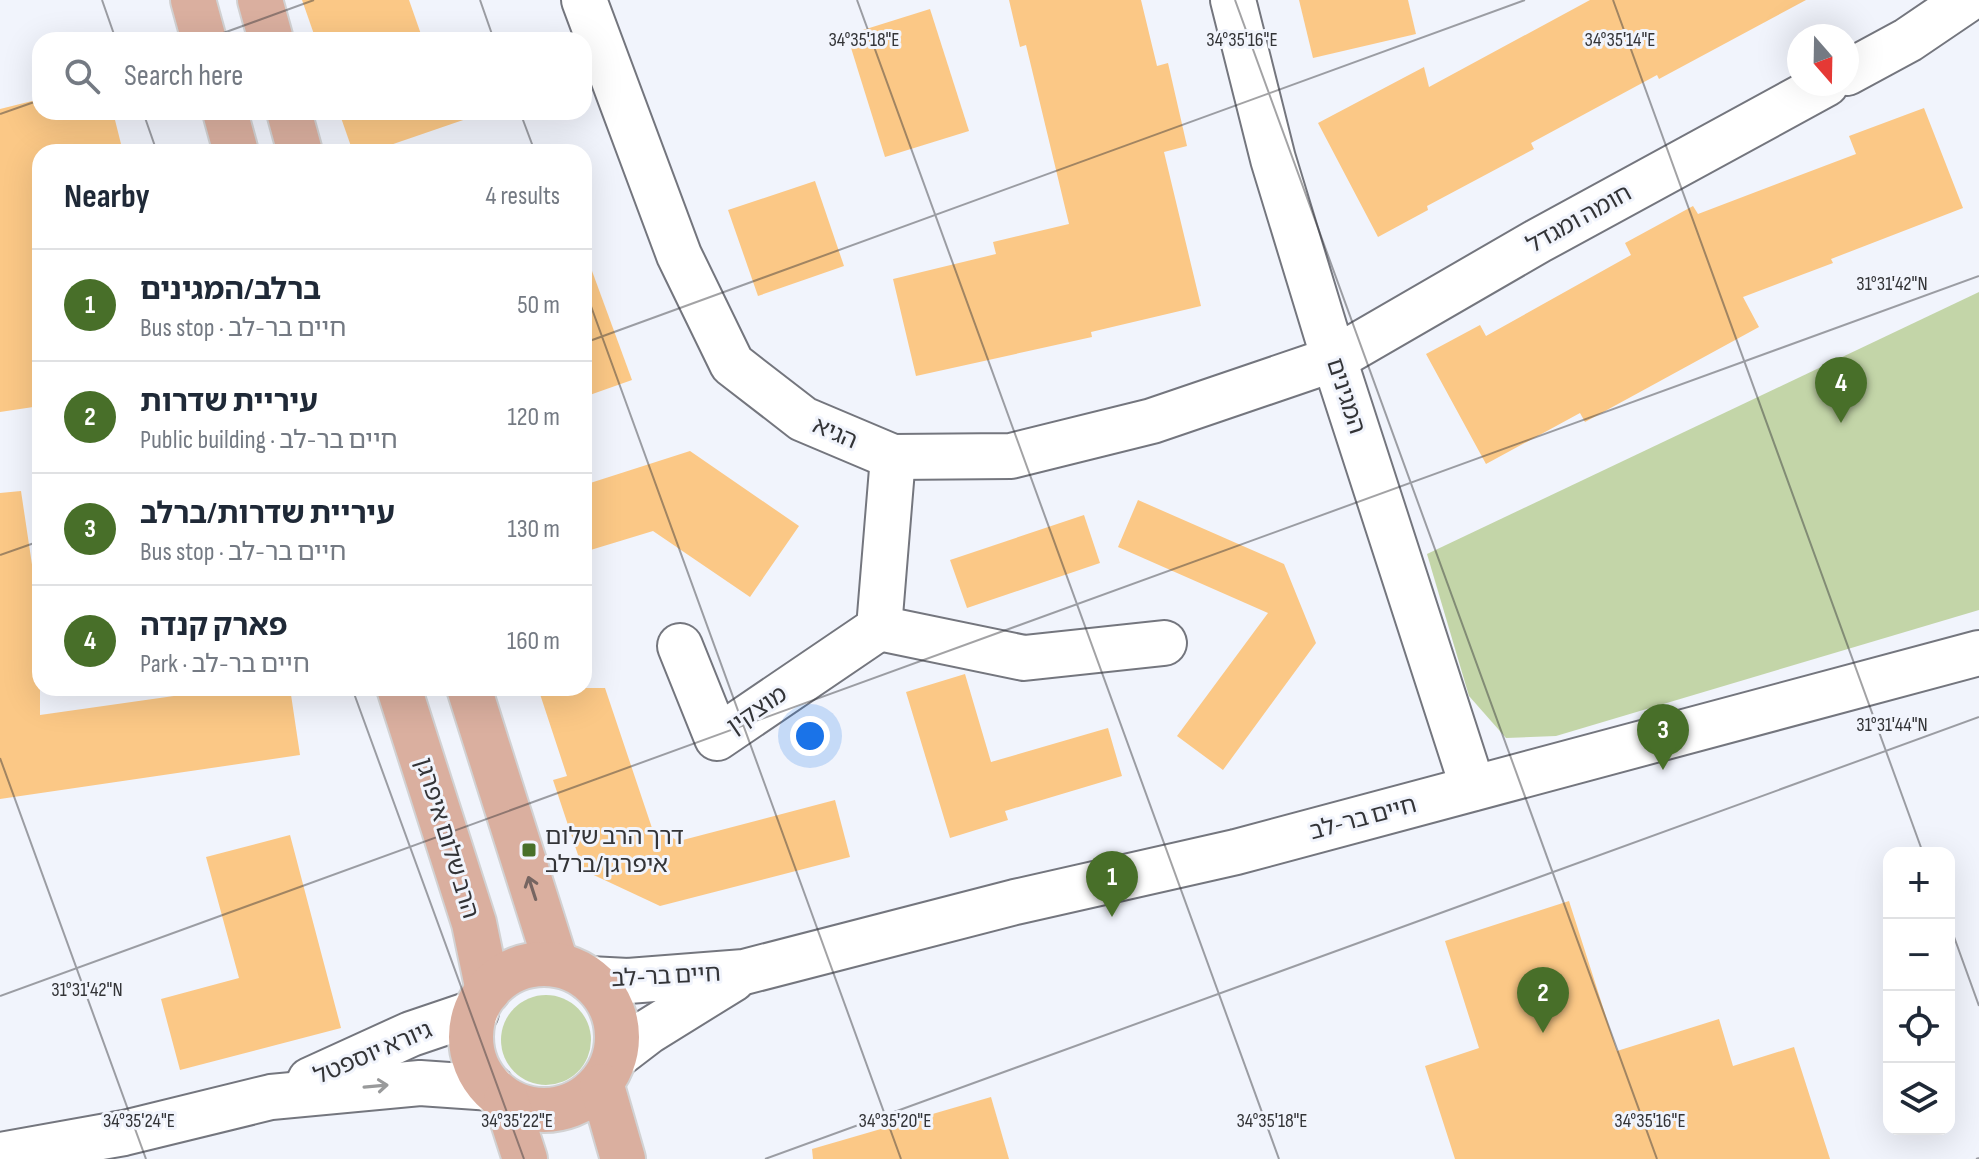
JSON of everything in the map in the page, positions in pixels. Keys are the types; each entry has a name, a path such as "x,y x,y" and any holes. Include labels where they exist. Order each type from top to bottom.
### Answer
{"main road":[{"path":"193,0 202,32"},
{"path":"260,0 269,32"},
{"path":"227,120 234,144"},
{"path":"291,120 298,144"},
{"name":"הרב שלום איפרגן","path":"402,696 474,923 482,1001"},
{"path":"472,696 572,971"},
{"path":"525,1159 499,1094 482,1075 473,1054 471,1033 482,1001 499,980 516,969 535,964 572,971 607,997 615,1018 617,1040 608,1072 623,1159"},
{"path":"499,1094 537,1110 560,1108 582,1099 608,1072"}],"street":[{"name":"הגיא","path":"584,0 679,255 732,364 803,419 893,457 1011,456 1152,421 1334,359"},
{"name":"המגינים","path":"1233,0 1273,159 1334,359 1473,788"},
{"path":"1859,67 1908,40 1967,0"},
{"name":"חומה ומגדל","path":"1334,359 1538,241 1804,96"},
{"path":"893,457 879,628 1024,658 1164,643"},
{"name":"מוצקין","path":"680,646 717,738 879,628"},
{"name":"חיים בר-לב","path":"572,971 628,981 744,972 1015,902 1236,852 1979,653"},
{"name":"חיים בר-לב","path":"608,1072 661,1023 744,972"},
{"name":"גיורא יוספטל","path":"271,1097 482,1001"},
{"name":"גיורא יוספטל","path":"0,1155 124,1133 271,1097 420,1083 499,1094"}],"green space":[{"path":"1979,292 1979,610 1556,736 1506,738 1469,696 1427,554"},
{"path":"537,995 555,995 571,1002 584,1015 591,1031 591,1049 584,1065 571,1078 555,1085 537,1085 521,1078 508,1065 501,1049 501,1031 508,1015 521,1002"}],"building":[{"path":"302,0 409,0 420,32 313,32"},
{"path":"1009,0 1141,0 1157,66 1168,63 1187,146 1164,152 1201,306 1091,332 1092,337 916,376 893,279 996,254 993,242 1069,224 1026,45 1020,47"},
{"path":"1299,0 1408,0 1416,34 1313,58"},
{"path":"1590,0 1806,0 1531,143 1534,149 1427,206 1428,210 1378,237 1318,123 1424,67 1429,87"},
{"path":"930,9 969,131 885,157 847,35"},
{"path":"32,101 32,120 115,120 121,144 32,144 32,407 0,412 0,109"},
{"path":"1924,108 1963,208 1743,297 1759,327 1585,422 1580,413 1486,464 1426,354 1480,325 1486,336 1631,255 1625,243 1693,206 1698,214 1856,154 1849,136"},
{"path":"342,120 463,120 393,144 350,144"},
{"path":"815,181 844,266 758,296 728,210"},
{"path":"592,271 632,380 592,394"},
{"path":"690,451 799,526 750,597 653,531 592,550 592,482"},
{"path":"21,491 32,565 32,696 40,696 40,715 174,696 291,696 300,755 0,799 0,493"},
{"path":"1138,500 1284,564 1316,643 1223,770 1177,736 1268,613 1118,547"},
{"path":"1084,515 1100,563 967,608 950,560"},
{"path":"965,674 991,762 1108,728 1122,776 1005,811 1008,820 950,838 906,692"},
{"path":"592,688 605,688 652,828 679,841 835,800 850,857 660,906 583,870 553,780 567,776 541,696 592,696"},
{"path":"290,835 341,1028 180,1070 161,999 239,978 206,857"},
{"path":"1569,901 1617,1051 1719,1019 1733,1066 1794,1047 1830,1159 1455,1159 1425,1066 1479,1048 1445,941"},
{"path":"991,1097 1009,1159 813,1159 812,1149"}],"place":[{"name":"פארק קנדה","path":"1841,423"},
{"name":"עיריית שדרות/ברלב","path":"1663,770"},
{"name":"דרך הרב שלום איפרגן/ברלב","path":"529,850"},
{"name":"ברלב/המגינים","path":"1112,917"},
{"name":"עיריית שדרות","path":"1543,1033"}]}
